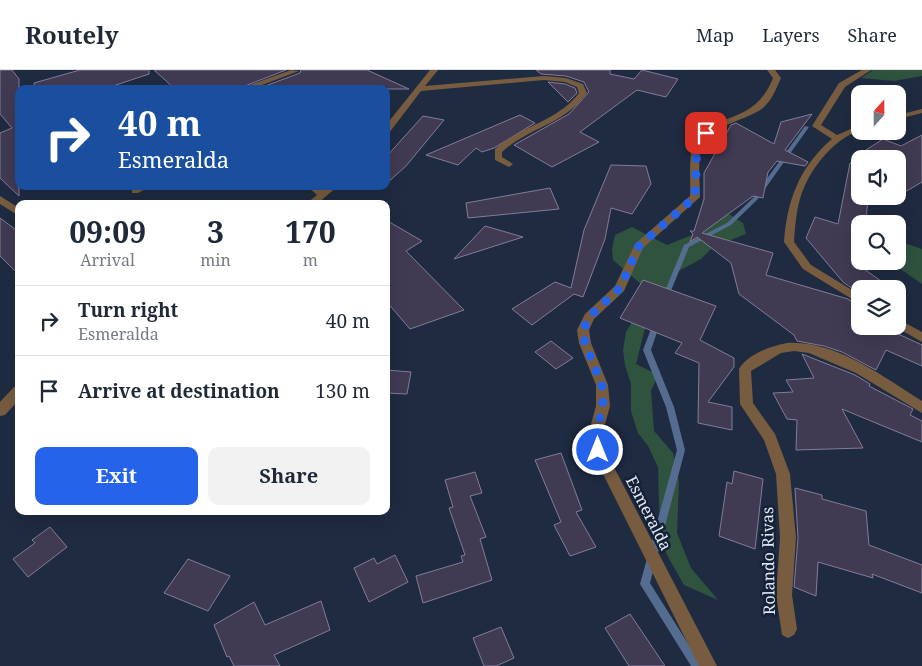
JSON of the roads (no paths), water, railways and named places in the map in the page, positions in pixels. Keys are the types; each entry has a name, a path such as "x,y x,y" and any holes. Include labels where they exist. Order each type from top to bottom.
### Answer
{"street":[{"path":"390,126 434,70"},
{"name":"Esmeralda","path":"708,666 598,450 597,428 603,406 602,385 585,343 583,330 589,317 620,288 639,246 695,197 697,144 706,133 751,114 774,90 777,78 770,70"},
{"path":"836,138 816,126 842,85 867,70"},
{"path":"255,85 296,71"},
{"path":"420,89 544,78 566,80 580,86 583,93 570,109 506,141 498,151 498,158 509,164"},
{"path":"906,115 922,111"},
{"path":"851,131 836,138 805,179 796,197 790,222 789,242 807,267 851,294"},
{"path":"317,190 324,195"},
{"path":"317,200 330,190"},
{"path":"0,199 15,210"},
{"path":"906,328 922,338"},
{"name":"Rolando Rivas","path":"788,629 784,595 788,538 782,474 770,438 747,404 745,369 765,354 793,347 829,355 864,373 922,408"},
{"path":"0,411 15,395"}],"waterway":[{"path":"665,298 686,246 729,224 755,199 807,127"},
{"path":"656,323 647,350 670,407 681,450 645,584 697,666"}]}
